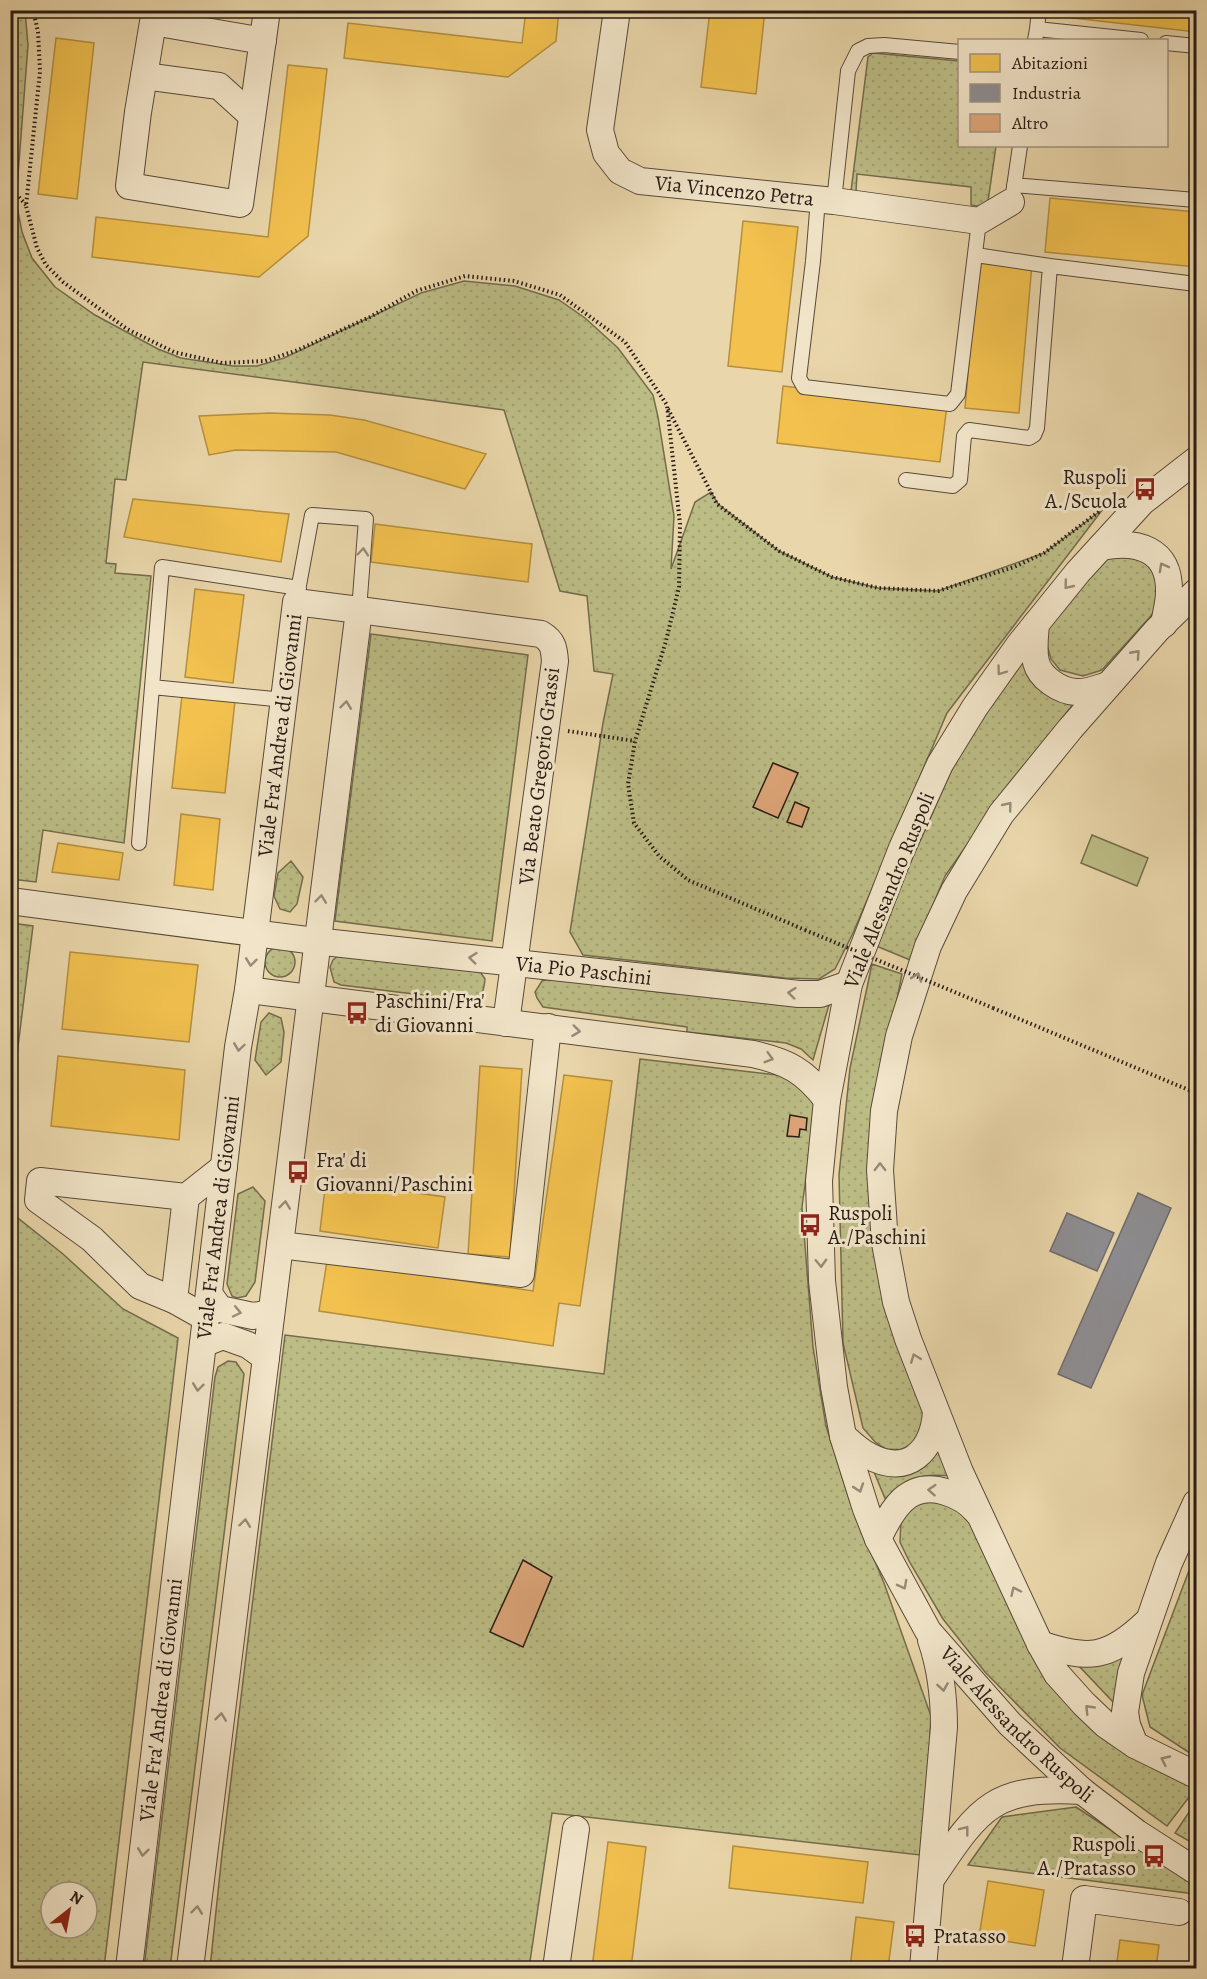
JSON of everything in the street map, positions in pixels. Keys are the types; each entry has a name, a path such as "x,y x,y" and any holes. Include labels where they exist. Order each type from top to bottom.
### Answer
{"street":[{"path":"262,41 153,22 129,186 240,204 267,10"},
{"name":"Via Vincenzo Petra","path":"616,10 600,130 606,153 620,171 640,181 826,200 979,221"},
{"path":"144,76 219,86 252,116"},
{"path":"979,221 1013,194"},
{"name":"Viale Alessandro Ruspoli","path":"1197,460 1142,502 1078,572 1036,624 975,707 940,764 902,848 849,984 827,1100 819,1181 822,1281 834,1387 843,1436 862,1498 878,1539 928,1631 988,1701 1083,1791 1137,1833 1197,1871"},
{"path":"1101,547 1123,543 1135,545 1157,557 1165,568 1169,581 1169,599 1164,624"},
{"path":"1197,592 1164,624 1070,729 1001,814 961,878 928,946 899,1036 887,1089 880,1159 881,1208 885,1243 896,1302 908,1340 960,1472 1040,1644 1057,1674 1106,1725 1135,1745 1197,1775"},
{"name":"Viale Fra' Andrea di Giovanni","path":"129,1968 238,1047 248,990 298,595 359,610"},
{"path":"190,1968 310,999 315,941 359,610"},
{"name":"Via Beato Gregorio Grassi","path":"359,610 541,634 549,639 553,646 555,661 506,1023"},
{"path":"1036,624 1035,660 1044,676 1060,687 1077,692 1108,685"},
{"name":"Via Pio Paschini","path":"10,901 255,934 799,994 820,994 849,984"},
{"path":"248,990 762,1056 801,1072 815,1084 827,1100"},
{"path":"280,1245 521,1274 548,1027"},
{"path":"224,1167 186,1197 39,1181 38,1200 92,1239 140,1286 174,1300 253,1316 271,1312"},
{"path":"174,1300 186,1197"},
{"path":"203,1344 224,1336 248,1345 266,1358"},
{"path":"843,1436 864,1454 878,1460 891,1464 904,1462 919,1454 927,1446 934,1432 936,1412"},
{"path":"878,1539 899,1503 920,1489 937,1489 952,1494 969,1503 981,1517"},
{"path":"1135,1745 1127,1725 1125,1704 1131,1673 1170,1563 1197,1503"},
{"path":"1040,1644 1069,1653 1085,1655 1097,1653 1123,1643 1148,1620"},
{"path":"923,1968 944,1727 944,1697 938,1662 928,1631"},
{"path":"932,1878 968,1826 993,1804 1013,1795 1042,1790 1083,1791"},
{"path":"556,1968 576,1829"},
{"path":"1074,1968 1084,1899 1179,1912"}],"lane":[{"path":"1039,10 1036,35 1120,39"},
{"path":"1168,43 1197,46"},
{"path":"958,52 884,45 868,46 858,51 848,70 813,261 799,378 804,387 950,404 958,394 979,221"},
{"path":"1020,147 1013,194 1197,200"},
{"path":"976,255 1197,284"},
{"path":"906,480 953,486 957,484 960,480 964,436 969,430 1029,438 1034,435 1037,428 1050,266"},
{"path":"138,843 162,567 298,595 312,515 366,519 359,610"},
{"path":"152,687 284,700"}],"path":[{"path":"33,10 39,32 40,71 26,206 37,248 46,265 63,282 127,329 174,352 222,363 265,361 298,350 416,291 465,276 514,281 560,295 625,342 667,405 717,504 779,551 832,577 878,588 938,591 1014,567 1044,553 1103,509"},
{"path":"10,187 26,206"},
{"path":"667,405 680,524 679,587 666,641 635,741 628,784 634,823 659,856 688,880 1197,1094"},
{"path":"546,727 635,741"}],"green space":[{"path":"11,11 25,11 28,45 16,201 22,232 32,258 55,287 95,315 158,349 181,358 233,366 257,366 284,358 421,293 464,281 515,286 559,300 585,318 618,348 653,395 674,516 671,569 695,502 711,492 718,504 779,551 832,577 878,588 938,591 1044,553 1103,509 947,713 853,933 835,969 819,979 785,978 583,955 570,932 603,723 613,674 594,671 587,596 560,591 504,410 143,362 126,480 115,479 106,563 116,564 115,573 151,576 124,843 43,830 36,882 11,879"},
{"path":"873,53 958,61 958,147 996,147 987,208 971,205 971,187 857,174 856,192 851,191 868,57"},
{"path":"1111,553 1154,559 1158,606 1102,670 1083,676 1060,670 1051,659 1047,645 1048,627 1054,615"},
{"path":"371,634 528,655 492,941 335,921"},
{"path":"1027,650 1078,698 1004,792 945,876 910,960 874,945 952,769 997,692"},
{"path":"1092,835 1148,858 1137,886 1081,863"},
{"path":"291,861 303,877 297,904 290,912 280,909 274,896 278,873"},
{"path":"10,923 33,926 11,1103"},
{"path":"280,947 286,948 294,956 294,968 286,976 280,977 274,976 266,968 265,962 266,956 274,948"},
{"path":"339,955 474,970 481,973 485,979 484,987 480,995 470,1001 341,985 334,982 330,967"},
{"path":"872,964 902,974 875,1111 926,1408 926,1423 914,1445 903,1450 886,1449 876,1443 863,1428 843,1343 839,1175 850,1068"},
{"path":"550,979 675,994 676,989 831,998 813,1060 801,1049 786,1043 687,1032 687,1027 543,1007 535,992 542,981"},
{"path":"269,1013 281,1018 284,1032 281,1062 266,1075 255,1060 261,1022"},
{"path":"640,1059 786,1076 816,1103 802,1207 813,1347 826,1426 850,1502 884,1583 931,1716 927,1795 920,1855 552,1813 529,1968 210,1968 285,1335 604,1374"},
{"path":"253,1187 265,1201 255,1282 246,1296 237,1298 232,1296 227,1284 238,1194"},
{"path":"10,1192 13,1214 63,1254 123,1309 178,1338 104,1968 11,1968"},
{"path":"228,1361 236,1362 244,1374 170,1968 144,1968 215,1377 218,1367"},
{"path":"939,1438 953,1476 932,1475 914,1478 900,1487 887,1503 871,1465"},
{"path":"926,1494 968,1511 1069,1697 1179,1781 1196,1788 1167,1826 1060,1748 985,1672 943,1619 900,1542 901,1519"},
{"path":"1196,1552 1196,1757 1150,1727 1142,1695"},
{"path":"1129,1647 1115,1704 1077,1664"},
{"path":"1196,1802 1196,1845 1175,1833"},
{"path":"1076,1807 1196,1886 1196,1935 1195,1894 968,1865 1002,1817"}],"building: Abitazioni":[{"path":"526,10 559,10 556,41 508,77 344,58 348,23 522,43"},
{"path":"710,10 765,10 756,94 701,87"},
{"path":"1048,10 1196,10 1196,32 1047,15"},
{"path":"56,38 94,43 77,199 38,194"},
{"path":"288,65 327,69 308,236 259,277 92,257 96,217 268,237"},
{"path":"1050,198 1196,212 1196,267 1045,252"},
{"path":"743,221 798,227 782,372 728,366"},
{"path":"978,259 1032,264 1019,413 965,408"},
{"path":"783,386 947,405 940,462 777,443"},
{"path":"269,413 330,415 364,420 486,454 465,489 336,452 236,450 209,455 199,416"},
{"path":"133,499 289,514 281,562 124,537"},
{"path":"375,524 532,544 528,582 371,562"},
{"path":"195,589 244,595 233,683 185,677"},
{"path":"182,695 235,701 225,793 172,788"},
{"path":"181,814 220,819 213,890 174,885"},
{"path":"58,843 123,853 119,880 52,872"},
{"path":"70,952 198,965 189,1042 62,1029"},
{"path":"58,1056 185,1070 179,1140 51,1126"},
{"path":"480,1066 522,1069 510,1257 468,1254"},
{"path":"564,1075 612,1081 580,1306 559,1303 553,1346 319,1311 327,1261 533,1291"},
{"path":"326,1180 445,1197 438,1248 320,1231"},
{"path":"608,1842 646,1847 631,1968 592,1968"},
{"path":"733,1846 868,1862 863,1903 729,1888"},
{"path":"988,1881 1044,1890 1035,1946 979,1937"},
{"path":"856,1917 894,1922 888,1968 850,1968"},
{"path":"1120,1940 1159,1945 1156,1968 1116,1968"}],"building: Industria":[{"path":"1138,1193 1171,1208 1091,1388 1058,1374"},
{"path":"1067,1213 1114,1233 1097,1271 1050,1251"}],"building: Altro":[{"path":"773,763 798,773 778,818 753,807"},
{"path":"795,802 809,808 802,827 787,822"},
{"path":"790,1115 807,1118 806,1130 800,1129 799,1137 787,1136"},
{"path":"523,1560 552,1577 523,1647 490,1632"}],"place":[{"name":"Ruspoli A./Scuola","path":"1145,489"},
{"name":"Paschini/Fra' di Giovanni","path":"357,1013"},
{"name":"Fra' di Giovanni/Paschini","path":"298,1172"},
{"name":"Ruspoli A./Paschini","path":"810,1225"},
{"name":"Ruspoli A./Pratasso","path":"1154,1856"},
{"name":"Pratasso","path":"915,1936"}]}
